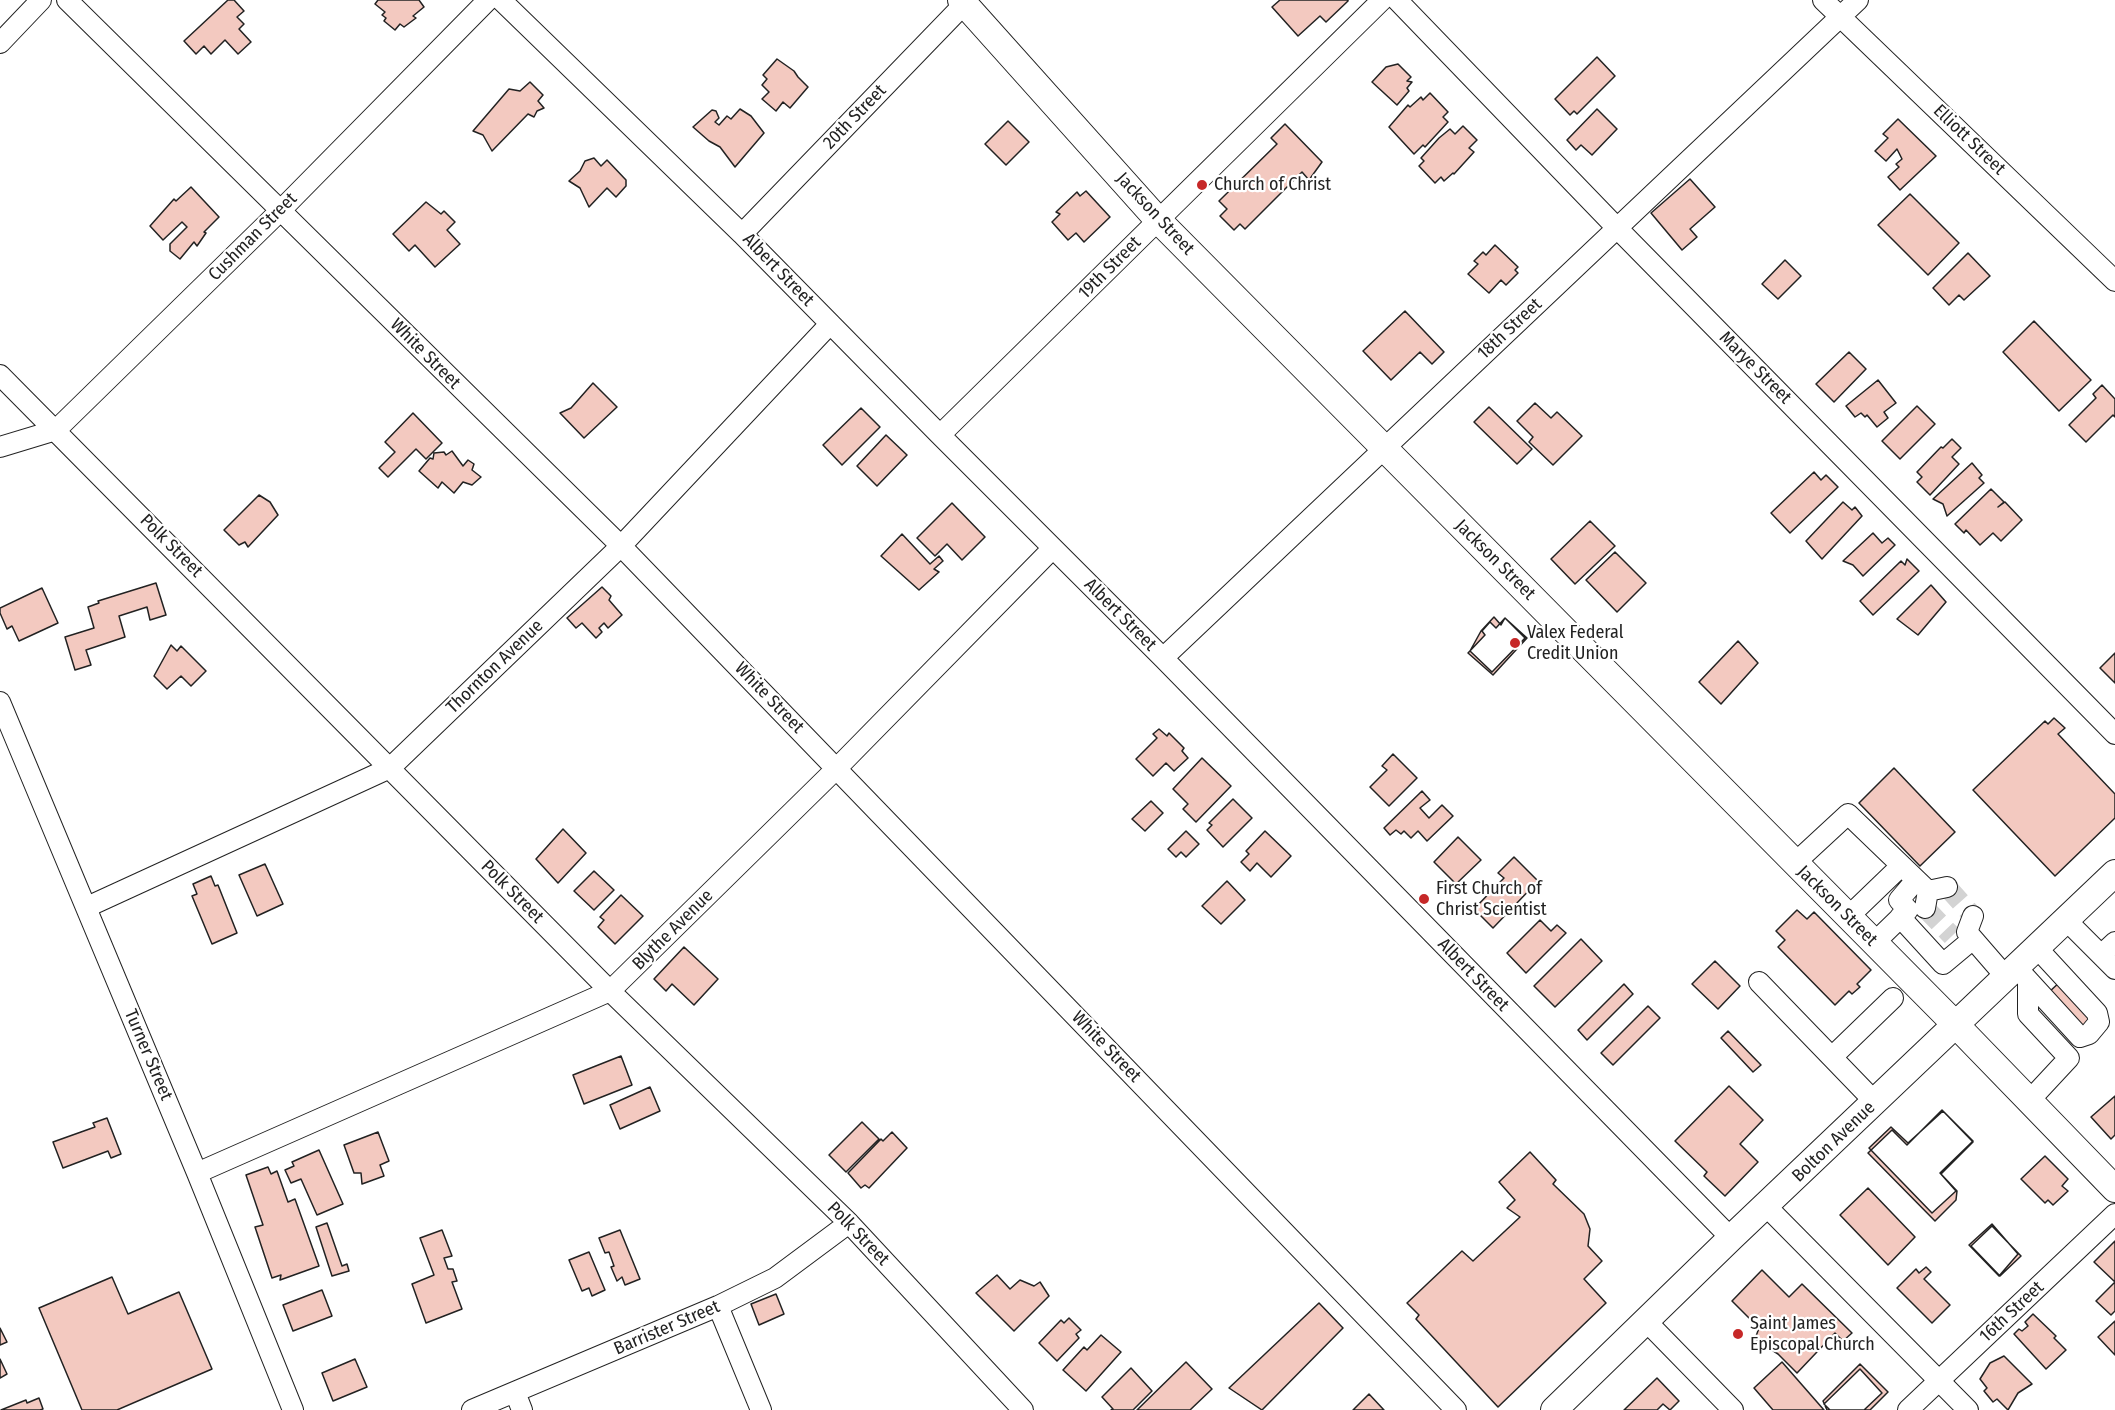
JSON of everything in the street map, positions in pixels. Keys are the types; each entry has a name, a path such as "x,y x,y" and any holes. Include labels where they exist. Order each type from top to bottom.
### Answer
{"main road":[{"name":"Jackson Street","path":"964,1 1158,220 1956,1025 2115,1189"},
{"name":"Bolton Avenue","path":"1554,1410 1956,1025 2017,975 2037,948 2115,873"}],"street":[{"path":"0,43 41,0"},
{"name":"White Street","path":"67,0 621,546 1456,1410"},
{"name":"Cushman Street","path":"0,447 56,430 280,211 488,0"},
{"name":"Albert Street","path":"501,0 742,234 1163,658 1731,1238"},
{"name":"19th Street","path":"940,435 1382,0"},
{"name":"Marye Street","path":"1397,0 1617,228 2115,734"},
{"name":"Elliott Street","path":"1823,0 2115,279"},
{"name":"18th Street","path":"1163,658 1858,0"},
{"name":"20th Street","path":"742,234 964,1"},
{"name":"Thornton Avenue","path":"87,907 390,768 621,546 830,324"},
{"name":"Polk Street","path":"0,375 610,991 849,1223 1023,1410"},
{"name":"Blythe Avenue","path":"197,1173 610,991 837,768 1053,548"},
{"name":"Turner Street","path":"0,702 87,907 293,1410"},
{"path":"1795,863 1848,814 1929,891 1899,900 1908,910 1874,943"},
{"path":"1848,917 1901,866"},
{"path":"1900,917 1943,964 1966,931 2017,975 2080,1037 2089,1034 2099,1022 2097,1013 2037,948"},
{"path":"2066,920 2110,955"},
{"path":"2017,975 2028,1014 2069,1058 2029,1101"},
{"path":"1759,982 1875,1102"},
{"path":"1832,1057 1893,998"},
{"path":"1766,1206 1968,1410"},
{"name":"16th Street","path":"1908,1410 2115,1214"},
{"name":"Barrister Street","path":"472,1410 519,1401 776,1278 849,1223"},
{"path":"718,1306 761,1410"},
{"path":"1646,1321 1733,1410"}],"building":[{"path":"228,0 234,0 244,11 237,17 244,24 239,29 251,42 238,54 225,40 211,54 204,46 196,54 184,41"},
{"path":"378,0 419,0 424,7 413,16 416,18 404,27 400,24 395,30 384,21 386,18 382,15 385,12 375,4"},
{"path":"1280,0 1348,1 1326,22 1320,16 1298,36 1272,7"},
{"path":"1597,57 1615,76 1577,114 1574,111 1570,115 1555,99"},
{"path":"777,59 794,71 808,87 790,108 783,102 776,111 762,99 769,92 762,85 767,79 763,75"},
{"path":"1398,64 1411,77 1407,81 1412,82 1407,88 1409,91 1397,105 1372,82 1386,67"},
{"path":"530,82 543,95 538,101 544,108 537,111 534,117 528,114 492,151 483,135 473,131 509,89 520,91"},
{"path":"1430,93 1448,112 1443,117 1448,122 1425,147 1423,145 1414,154 1389,127 1408,105 1410,107 1421,97 1423,100"},
{"path":"740,109 751,116 764,133 735,167 720,147 693,127 712,110 716,111 719,118 715,122 719,125 727,116 731,119"},
{"path":"1597,109 1617,129 1592,155 1581,145 1576,150 1567,140"},
{"path":"1898,119 1936,156 1900,190 1888,177 1899,167 1896,164 1902,159 1897,149 1886,161 1875,151 1888,138 1883,134"},
{"path":"1008,121 1029,142 1006,165 985,144"},
{"path":"1285,124 1322,162 1309,180 1302,172 1245,229 1240,224 1234,230 1220,216 1227,209 1219,201 1277,144 1271,138"},
{"path":"1463,126 1477,140 1469,148 1474,152 1454,174 1444,181 1441,177 1435,183 1419,166 1424,161 1421,158 1450,129 1455,134"},
{"path":"594,158 601,166 607,160 626,180 626,186 616,197 607,188 589,207 580,188 569,181 580,171 585,161"},
{"path":"1690,179 1715,207 1690,229 1697,237 1682,250 1651,213"},
{"path":"191,187 219,217 204,232 206,233 197,246 194,242 180,259 170,251 170,244 187,227 182,222 163,240 150,226 174,199 176,201"},
{"path":"1086,191 1110,217 1084,242 1076,233 1068,240 1052,222 1060,214 1056,212 1077,192 1080,196"},
{"path":"1910,194 1959,243 1928,275 1878,225"},
{"path":"426,202 441,214 444,211 455,222 447,230 460,244 435,267 415,245 409,251 393,234"},
{"path":"1495,245 1518,267 1515,270 1518,273 1506,285 1501,280 1489,293 1468,274 1478,264 1474,261 1483,252 1486,255"},
{"path":"1968,253 1990,276 1964,300 1959,295 1949,305 1933,288"},
{"path":"1785,260 1801,276 1778,299 1762,284"},
{"path":"1405,311 1444,352 1432,364 1420,352 1391,380 1363,351"},
{"path":"2034,321 2091,380 2059,411 2003,352"},
{"path":"1849,352 1866,369 1834,402 1816,384"},
{"path":"1878,380 1896,403 1884,412 1888,418 1877,427 1867,415 1865,417 1861,413 1855,417 1846,406"},
{"path":"593,383 617,407 584,438 560,413 571,408"},
{"path":"2102,385 2115,399 2115,417 2113,415 2086,442 2069,425 2096,398 2093,394"},
{"path":"1535,403 1551,418 1557,412 1582,436 1553,465 1529,442 1533,437 1517,421"},
{"path":"1917,406 1935,424 1900,459 1882,441"},
{"path":"1489,407 1532,449 1517,464 1474,422"},
{"path":"861,408 880,427 842,465 823,445"},
{"path":"413,413 442,443 426,459 416,449 388,477 379,468 395,452 385,442"},
{"path":"886,435 907,455 877,486 857,466"},
{"path":"1952,439 1961,448 1952,457 1959,464 1930,495 1917,482 1922,477 1917,472"},
{"path":"452,451 463,466 468,460 474,464 472,470 481,477 472,485 463,482 454,493 442,482 438,488 419,471 430,458 433,459 434,453 444,452 446,455"},
{"path":"1972,463 1982,475 1979,478 1984,483 1947,516 1943,504 1933,499"},
{"path":"1814,472 1821,480 1826,475 1838,487 1790,533 1771,513"},
{"path":"1991,489 2004,502 1998,507 2005,502 2022,520 2001,541 1993,533 1980,545 1966,530 1964,533 1955,524"},
{"path":"259,495 270,502 278,515 248,547 245,542 239,545 224,530"},
{"path":"1843,502 1852,510 1855,507 1862,516 1822,559 1806,541"},
{"path":"952,503 985,537 962,560 947,544 935,556 917,538"},
{"path":"1590,521 1615,546 1575,584 1551,559"},
{"path":"1873,533 1882,543 1888,538 1895,545 1863,576 1853,565 1843,561"},
{"path":"902,534 930,564 939,556 943,561 934,569 939,572 919,590 881,556"},
{"path":"1615,552 1646,583 1617,612 1586,580"},
{"path":"1907,559 1919,571 1873,615 1860,601 1901,561 1905,565"},
{"path":"156,583 166,615 150,620 147,607 119,616 125,637 86,650 91,665 75,670 65,637 94,628 88,607 99,603 98,601"},
{"path":"1931,585 1946,602 1918,635 1897,619"},
{"path":"602,587 611,596 609,600 622,615 608,628 604,623 599,628 602,632 596,638 582,623 576,628 567,618"},
{"path":"42,588 58,623 19,641 12,626 7,629 0,608"},
{"path":"1494,617 1501,625 1505,618 1525,638 1492,672 1470,651 1481,631"},
{"path":"1505,618 1527,638 1493,675 1468,653 1485,635 1482,631 1490,622 1496,628"},
{"path":"1738,641 1758,663 1721,704 1699,682"},
{"path":"171,645 177,651 181,646 206,671 191,686 181,676 167,689 154,676"},
{"path":"2115,653 2115,683 2100,668"},
{"path":"2054,718 2065,728 2058,734 2115,794 2115,818 2055,876 1973,790 2045,721 2048,724"},
{"path":"1159,729 1167,736 1169,733 1184,748 1182,751 1188,758 1174,771 1166,763 1153,776 1136,759 1157,738 1153,734"},
{"path":"1393,754 1417,778 1389,806 1370,787 1387,770 1382,766"},
{"path":"1202,758 1231,786 1196,822 1183,809 1188,804 1173,789"},
{"path":"1894,768 1955,832 1920,866 1859,803"},
{"path":"1422,791 1430,800 1420,808 1429,818 1442,805 1453,816 1427,841 1418,831 1411,838 1404,831 1401,834 1396,830 1390,835 1384,828"},
{"path":"1233,799 1252,818 1223,847 1207,830 1212,825 1209,823"},
{"path":"1151,801 1163,813 1145,831 1132,819"},
{"path":"563,829 586,853 558,883 536,859"},
{"path":"1186,831 1199,844 1186,857 1181,852 1176,857 1168,849"},
{"path":"1265,831 1291,856 1271,877 1257,863 1250,871 1241,862 1249,854 1246,851"},
{"path":"1458,837 1481,860 1456,884 1434,862"},
{"path":"1514,857 1538,881 1493,928 1474,909 1504,878 1498,873"},
{"path":"265,864 283,904 257,916 239,875"},
{"path":"594,871 614,890 594,910 574,891"},
{"path":"211,876 215,886 218,885 237,933 212,944 192,896 197,894 193,884"},
{"path":"1227,881 1245,900 1221,924 1202,906"},
{"path":"621,895 643,916 615,944 598,927 604,920 600,917"},
{"path":"1797,910 1807,919 1814,912 1871,970 1857,984 1860,987 1852,994 1849,991 1835,1005 1778,947 1785,940 1776,931"},
{"path":"1540,920 1551,931 1557,925 1566,933 1526,973 1507,953"},
{"path":"1581,939 1602,961 1555,1007 1534,986"},
{"path":"684,947 718,979 694,1005 672,984 666,991 654,979"},
{"path":"1715,961 1740,986 1718,1009 1692,984"},
{"path":"2062,980 2093,1018 2082,1028 2048,993"},
{"path":"1624,984 1633,994 1587,1040 1578,1030"},
{"path":"1648,1006 1660,1018 1613,1065 1601,1053"},
{"path":"1728,1031 1761,1065 1753,1072 1721,1038"},
{"path":"621,1056 632,1085 584,1104 573,1075"},
{"path":"1729,1086 1763,1120 1740,1144 1758,1162 1725,1196 1704,1176 1707,1172 1675,1141"},
{"path":"650,1087 660,1111 620,1129 610,1105"},
{"path":"2115,1096 2115,1135 2111,1139 2091,1117"},
{"path":"1942,1110 1973,1142 1941,1174 1957,1191 1956,1200 1935,1221 1868,1153 1892,1130 1907,1145"},
{"path":"1943,1111 1973,1141 1940,1173 1956,1191 1932,1213 1869,1148 1891,1127 1908,1143"},
{"path":"107,1118 121,1154 111,1158 108,1151 63,1168 53,1142 95,1127 93,1123"},
{"path":"862,1122 879,1139 846,1172 829,1155"},
{"path":"378,1132 389,1161 380,1165 384,1176 362,1184 361,1173 354,1173 344,1145"},
{"path":"892,1132 907,1148 869,1188 865,1185 861,1188 848,1173 881,1139 883,1141"},
{"path":"319,1150 343,1204 317,1215 301,1179 291,1183 285,1170 294,1166 292,1162"},
{"path":"1530,1152 1556,1180 1553,1184 1584,1214 1590,1229 1588,1246 1602,1261 1584,1279 1606,1303 1498,1407 1416,1319 1419,1315 1407,1303 1462,1251 1473,1261 1520,1217 1507,1208 1515,1200 1499,1182"},
{"path":"2045,1156 2068,1179 2062,1186 2068,1191 2053,1205 2048,1200 2045,1203 2021,1179"},
{"path":"268,1167 271,1174 277,1171 288,1202 295,1199 319,1266 280,1280 281,1275 272,1278 255,1227 263,1225 246,1175"},
{"path":"1868,1188 1915,1237 1888,1265 1840,1215"},
{"path":"327,1223 342,1266 347,1264 349,1271 332,1276 316,1227"},
{"path":"1992,1224 2018,1254 1999,1276 1969,1245"},
{"path":"1992,1226 2021,1256 2000,1276 1971,1246"},
{"path":"442,1230 452,1256 444,1258 448,1269 453,1269 457,1281 452,1282 462,1309 426,1323 412,1284 434,1275 420,1238"},
{"path":"620,1230 640,1279 625,1285 622,1277 617,1281 611,1267 614,1266 609,1252 605,1253 599,1238"},
{"path":"2115,1241 2115,1282 2094,1262"},
{"path":"589,1252 605,1290 592,1296 589,1288 582,1291 569,1260"},
{"path":"1926,1267 1931,1272 1924,1279 1950,1305 1932,1323 1897,1288 1916,1269 1919,1273"},
{"path":"1762,1270 1789,1297 1802,1284 1852,1333 1843,1341 1835,1333 1797,1373 1778,1354 1755,1339 1759,1328 1732,1301"},
{"path":"997,1275 1010,1289 1020,1280 1034,1286 1040,1282 1049,1296 1014,1331 976,1293"},
{"path":"112,1277 128,1314 179,1292 212,1369 117,1410 82,1410 39,1308"},
{"path":"2115,1282 2115,1311 2111,1315 2096,1301"},
{"path":"322,1290 332,1316 293,1331 283,1305"},
{"path":"776,1294 784,1314 759,1325 751,1304"},
{"path":"1319,1303 1343,1328 1262,1410 1229,1388"},
{"path":"2033,1314 2056,1336 2054,1338 2066,1350 2046,1369 2014,1334 2019,1329 2022,1331 2028,1326 2025,1322"},
{"path":"1069,1318 1081,1330 1076,1334 1079,1338 1057,1361 1039,1343 1061,1320 1064,1323"},
{"path":"2115,1321 2115,1355 2098,1337"},
{"path":"0,1328 7,1342 0,1345"},
{"path":"1101,1335 1121,1352 1086,1391 1063,1370 1084,1347 1087,1350"},
{"path":"2004,1356 2032,1384 2018,1393 2008,1410 1997,1399 1993,1402 1984,1391 1987,1388 1980,1379 1990,1363"},
{"path":"0,1359 7,1374 0,1378"},
{"path":"355,1359 367,1387 333,1401 322,1373"},
{"path":"1186,1362 1212,1389 1190,1410 1137,1410"},
{"path":"1782,1362 1824,1410 1773,1410 1754,1388"},
{"path":"1860,1364 1888,1392 1870,1410 1827,1410 1823,1401"},
{"path":"1131,1368 1152,1391 1133,1410 1111,1410 1113,1409 1102,1397"},
{"path":"1860,1369 1882,1393 1864,1410 1830,1410 1824,1404"},
{"path":"1657,1378 1679,1401 1670,1410 1663,1404 1657,1410 1624,1410"},
{"path":"1369,1394 1384,1410 1353,1410"},
{"path":"39,1398 43,1409 40,1410 1,1410 26,1400 27,1403"}],"tunnel":[{"path":"1947,887 1973,916"},
{"path":"1925,908 1952,936"}],"place":[{"name":"Church of Christ","path":"1202,185"},
{"name":"Valex Federal Credit Union","path":"1515,643"},
{"name":"First Church of Christ Scientist","path":"1424,899"},
{"name":"Saint James Episcopal Church","path":"1738,1334"}]}
